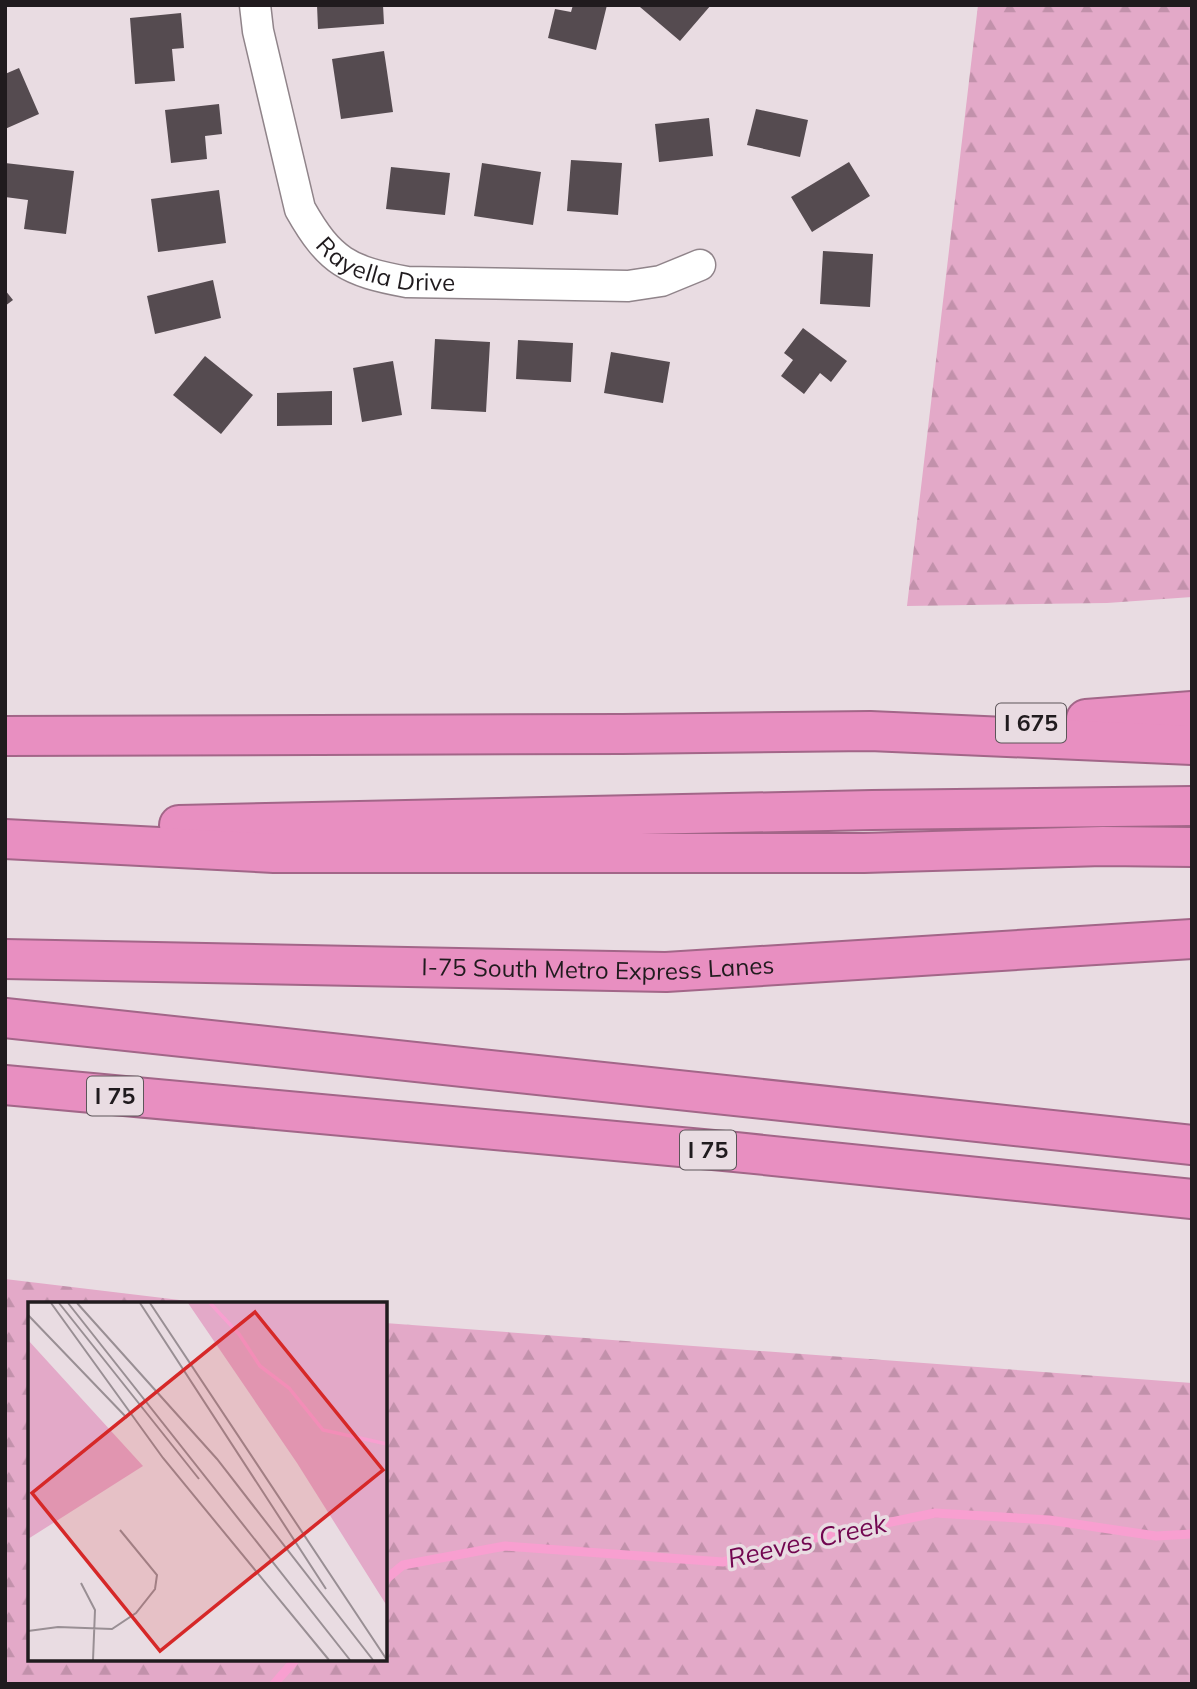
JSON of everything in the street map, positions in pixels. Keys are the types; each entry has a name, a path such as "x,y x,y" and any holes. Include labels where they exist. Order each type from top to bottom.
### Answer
{"highway":[{"name":"I 675","path":"870,731 1052,722 1192,711"},
{"path":"5,736 870,731 1192,745"},
{"path":"5,829 844,810 1192,806"},
{"path":"5,839 274,853 864,853 1103,846 1192,847"},
{"name":"I-75 South Metro Express Lanes","path":"5,959 666,972 1192,939"},
{"path":"5,1018 1192,1145"},
{"name":"I 75","path":"5,1085 735,1152 1192,1199"}],"street":[{"name":"Rayella Drive","path":"255,5 258,31 300,209 314,233 331,253 355,269 407,282 628,286 661,281 700,265"}],"green space":[{"path":"978,5 1192,5 1192,597 1107,603 907,606"},
{"path":"5,1279 196,1302 28,1302 28,1661 387,1661 387,1323 1192,1383 1192,1684 5,1684"}],"building":[{"path":"317,5 383,5 384,24 318,29"},
{"path":"573,5 607,5 596,50 548,38 555,9 571,12"},
{"path":"711,5 680,41 640,7"},
{"path":"181,13 184,48 172,49 175,81 135,84 130,18"},
{"path":"384,51 393,112 341,119 332,59"},
{"path":"19,68 39,114 5,129 5,74"},
{"path":"219,104 222,134 205,136 207,159 171,163 165,110"},
{"path":"756,109 808,120 800,157 747,145"},
{"path":"709,118 713,156 659,162 655,124"},
{"path":"571,160 622,163 618,215 567,211"},
{"path":"849,162 870,196 812,232 791,197"},
{"path":"5,163 74,171 66,234 24,229 28,200 5,197"},
{"path":"482,163 541,172 533,225 474,216"},
{"path":"391,167 450,173 445,215 386,209"},
{"path":"219,190 226,243 158,252 151,199"},
{"path":"823,251 873,254 870,307 820,304"},
{"path":"213,280 221,318 155,334 147,296"},
{"path":"5,290 13,300 5,306"},
{"path":"803,328 847,361 831,382 820,373 804,394 781,376 793,360 784,353"},
{"path":"435,339 490,342 486,412 431,409"},
{"path":"518,340 573,343 571,382 516,379"},
{"path":"611,352 670,362 663,403 604,393"},
{"path":"205,356 253,395 221,434 173,395"},
{"path":"393,361 402,415 362,422 353,368"},
{"path":"332,391 332,425 277,426 277,393"}],"waterway":[{"name":"Reeves Creek","path":"387,1578 403,1565 505,1546 723,1562 765,1548 935,1513 1049,1520 1156,1536 1192,1534"},
{"name":"Reeves Creek","path":"274,1684 294,1661"}]}
